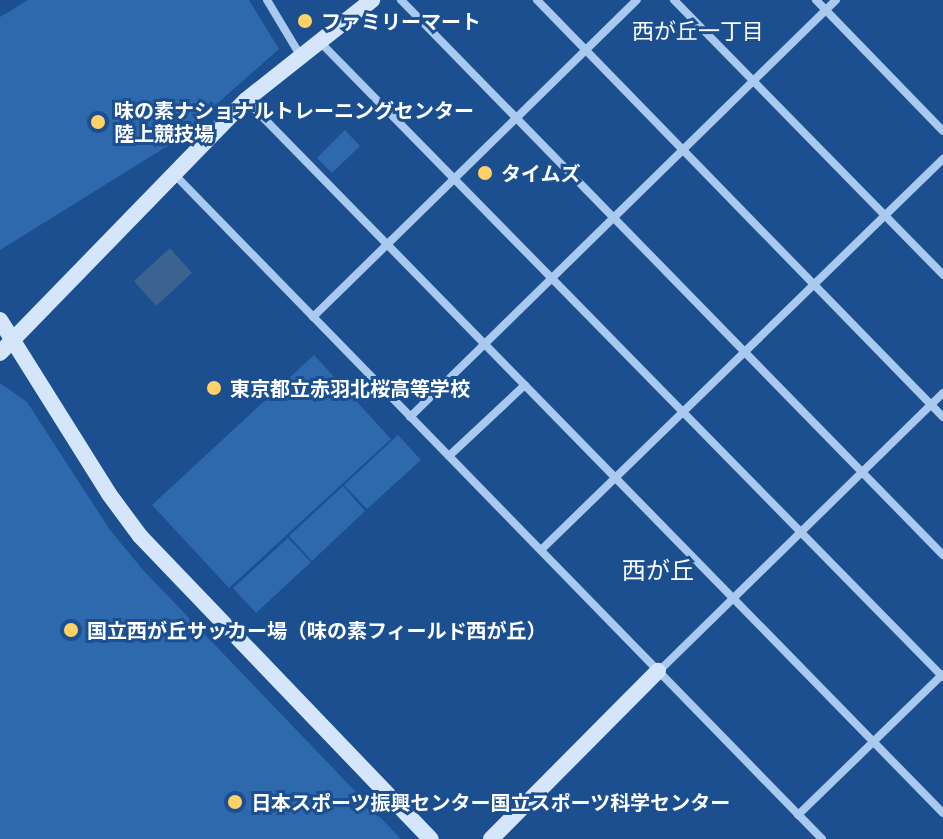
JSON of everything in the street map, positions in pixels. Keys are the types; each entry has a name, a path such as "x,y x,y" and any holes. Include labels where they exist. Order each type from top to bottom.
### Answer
{"street":[{"path":"267,0 300,55"},
{"path":"0,353 246,100 372,0"},
{"path":"401,0 943,555"},
{"path":"537,0 943,417"},
{"path":"313,317 637,0"},
{"path":"674,0 943,275"},
{"path":"816,0 943,131"},
{"path":"410,417 836,0"},
{"path":"319,40 942,676 798,815"},
{"path":"246,100 943,813"},
{"path":"541,550 943,159"},
{"path":"175,175 822,839"},
{"path":"0,320 109,494 140,536 431,839"},
{"path":"449,456 525,385"},
{"path":"491,839 943,393"}],"shaded area":[{"name":"味の素ナショナルトレーニングセンター 陸上競技場","path":"28,0 249,0 279,49 174,142 0,250 0,17"},
{"path":"345,130 360,146 332,173 317,158"},
{"path":"170,248 192,273 156,306 134,281"},
{"path":"314,355 391,439 229,588 152,505"},
{"path":"0,383 27,402 110,530 143,570 401,839 0,839"},
{"path":"398,435 421,460 367,509 344,485"},
{"path":"343,486 365,511 312,561 289,536"},
{"path":"288,538 311,562 256,613 233,588"}],"place":[{"name":"ファミリーマート","path":"305,21"},
{"name":"味の素ナショナルトレーニングセンター 陸上競技場","path":"98,122"},
{"name":"タイムズ","path":"485,173"},
{"name":"東京都立赤羽北桜高等学校","path":"214,388"},
{"name":"国立西が丘サッカー場（味の素フィールド西が丘）","path":"71,630"},
{"name":"日本スポーツ振興センター国立スポーツ科学センター","path":"235,802"}],"district":[{"name":"西が丘一丁目","path":"698,32"},
{"name":"西が丘","path":"658,571"}]}
